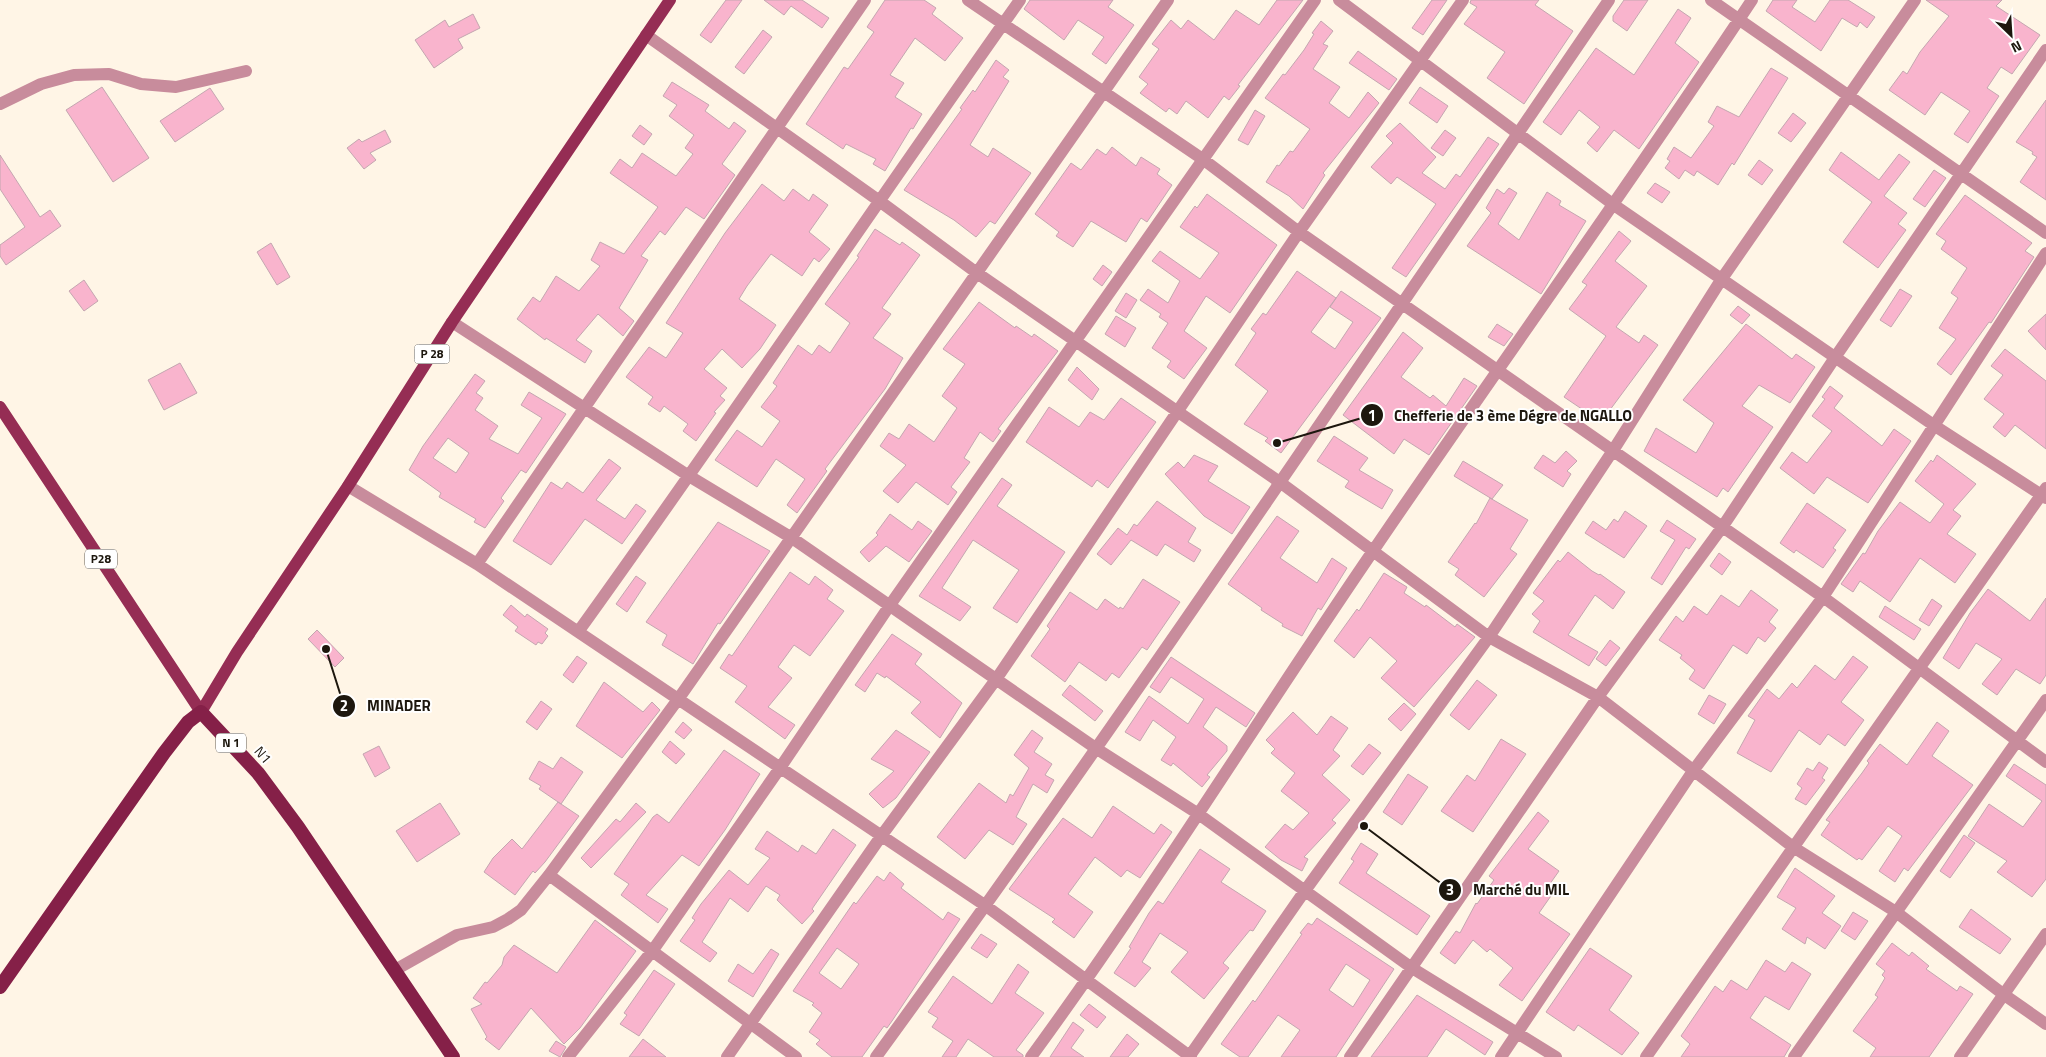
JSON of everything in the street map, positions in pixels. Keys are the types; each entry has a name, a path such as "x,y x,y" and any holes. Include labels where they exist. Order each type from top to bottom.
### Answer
{"highway":[{"name":"N1","path":"201,712 258,772 453,1057"},
{"path":"0,987 164,753 188,722 201,712"}],"main road":[{"name":"P 28","path":"201,712 237,652 348,486 452,322 670,0"},
{"name":"P28","path":"0,407 201,712"}],"street":[{"path":"477,564 865,0"},
{"path":"968,0 1204,160 1299,232 1723,526 1823,597 2046,762"},
{"path":"578,632 689,476 878,200 1020,0"},
{"path":"395,970 457,935 492,926 508,919 521,910 549,875 679,698 1103,90 1168,0"},
{"path":"568,1057 653,950 780,768 890,605 1315,0"},
{"path":"1339,0 1614,205 1721,280 1836,356 1935,426 2044,494 1918,668 1646,1057"},
{"path":"727,1057 882,835 997,678 1299,232 1463,0"},
{"path":"876,1057 1097,749 1281,483 1609,0"},
{"path":"1711,0 1961,172 2046,233"},
{"path":"1030,1057 1087,980 1374,550 1614,205 1752,0"},
{"path":"348,486 477,564 882,835 986,906 1189,1057 1304,892 1489,637 1614,449 1721,280 1916,0"},
{"path":"646,36 778,128 1075,342 1281,483 1489,637 1598,697 1793,847 1896,912 2003,994 2046,1024"},
{"path":"1350,1057 1598,697 1723,526 1836,356 2046,50"},
{"path":"0,104 41,84 74,75 109,74 141,84 176,87 246,71"},
{"path":"1500,1057 1692,771 1823,597 2046,253"},
{"path":"452,322 586,407 689,476 792,538 1097,749 1197,813 1304,892 1412,968 1556,1057"},
{"path":"1794,1057 2046,700"},
{"path":"549,875 796,1057"},
{"path":"1960,1057 2046,934"}],"building":[{"path":"726,0 742,0 711,43 700,35"},
{"path":"764,0 802,0 829,18 822,28 791,6 784,15"},
{"path":"885,0 924,0 936,8 932,14 963,38 945,61 915,38 890,75 904,83 895,97 922,114 913,129 911,128 885,171 873,164 876,159 846,144 843,149 806,124 844,67 848,69 874,32 867,27"},
{"path":"1030,0 1113,0 1108,7 1134,25 1106,64 1092,54 1104,37 1078,20 1064,40 1024,9"},
{"path":"1277,0 1303,0 1238,85 1240,86 1229,100 1224,96 1208,118 1186,101 1177,114 1169,108 1166,112 1140,93 1148,84 1139,77 1159,49 1152,44 1171,20 1181,29 1188,20 1214,40 1236,10 1259,25"},
{"path":"1432,0 1447,0 1423,35 1412,28"},
{"path":"1471,0 1539,0 1535,5 1573,31 1524,104 1487,78 1505,52 1464,24 1477,7 1470,3"},
{"path":"1624,0 1648,0 1627,31 1613,21 1613,16"},
{"path":"1773,0 1797,0 1792,7 1815,22 1830,0 1848,0 1875,17 1867,28 1860,22 1857,27 1842,18 1821,51 1766,11"},
{"path":"1926,0 2002,0 1996,6 2040,35 2012,74 2001,67 1987,88 1999,96 1968,143 1954,134 1970,111 1941,92 1925,115 1889,90 1903,71 1907,74 1920,52 1949,16"},
{"path":"1678,9 1691,18 1675,43 1699,62 1639,149 1614,130 1597,152 1587,143 1600,127 1579,110 1561,135 1543,122 1596,48 1634,75"},
{"path":"473,14 480,28 458,39 463,48 434,68 415,40 445,20 449,27"},
{"path":"1321,21 1333,31 1323,44 1328,46 1313,69 1340,87 1329,103 1349,118 1368,92 1379,103 1323,173 1325,175 1303,209 1289,196 1266,182 1277,165 1279,166 1290,151 1293,152 1310,129 1265,98 1304,50 1314,34 1312,33"},
{"path":"763,30 772,37 744,74 735,67"},
{"path":"1358,51 1397,79 1389,90 1349,63"},
{"path":"996,60 1009,70 1003,77 1009,81 970,145 988,157 993,148 1031,173 995,224 990,221 976,237 954,220 904,190 962,109 960,108 973,90 975,92"},
{"path":"1771,68 1788,78 1734,165 1732,163 1718,185 1697,171 1694,176 1685,170 1679,179 1665,168 1670,161 1667,159 1674,147 1691,158 1714,126 1708,122 1717,106 1739,117"},
{"path":"672,82 709,105 705,111 729,129 734,122 746,131 722,164 735,175 704,219 686,207 665,235 660,231 641,256 648,260 619,308 634,321 623,336 598,314 576,340 592,351 585,363 546,338 545,340 517,319 533,297 540,302 556,276 579,291 600,266 591,260 600,242 624,254 658,207 610,173 620,159 632,168 642,153 676,176 693,154 685,148 694,135 669,116 677,105 663,96"},
{"path":"102,87 149,158 113,182 66,110"},
{"path":"1420,87 1448,106 1437,123 1409,103"},
{"path":"210,88 224,109 175,142 160,121"},
{"path":"2046,100 2046,200 2020,182 2037,157 2032,154 2033,152 2016,142"},
{"path":"1255,110 1265,116 1248,145 1238,140"},
{"path":"1793,113 1806,123 1791,142 1778,133"},
{"path":"1400,123 1436,157 1422,173 1445,189 1456,174 1460,177 1488,137 1499,144 1406,277 1392,268 1436,204 1397,177 1391,184 1371,167 1393,143 1386,136"},
{"path":"640,125 652,134 644,145 632,136"},
{"path":"385,130 391,142 370,153 376,160 364,169 347,148 359,139 362,142"},
{"path":"1445,130 1456,138 1443,156 1431,148"},
{"path":"1112,147 1136,166 1141,157 1160,169 1157,174 1172,185 1147,222 1141,218 1126,242 1091,221 1073,247 1056,236 1059,232 1035,214 1071,163 1081,170 1097,149 1106,155"},
{"path":"1841,152 1879,180 1899,154 1910,162 1884,196 1907,213 1898,224 1906,230 1878,268 1843,242 1872,202 1829,170"},
{"path":"0,155 40,217 50,210 61,226 6,265 0,256 0,245 25,227 0,189"},
{"path":"1759,160 1773,170 1762,185 1748,175"},
{"path":"1934,170 1946,178 1925,207 1913,199"},
{"path":"1655,183 1670,192 1662,203 1647,193"},
{"path":"762,184 784,201 793,189 809,201 813,194 828,205 809,232 830,249 819,262 814,258 802,276 771,254 747,286 739,299 776,325 760,349 742,368 722,349 704,369 727,388 720,396 725,400 714,412 716,413 696,441 683,431 688,424 664,406 660,412 648,404 653,397 626,377 649,347 666,358 683,333 666,323 725,233"},
{"path":"1509,188 1517,193 1498,224 1519,240 1547,192 1561,201 1559,205 1586,221 1541,294 1467,246 1491,213 1486,208 1497,189 1504,194"},
{"path":"1207,194 1277,245 1230,313 1206,296 1184,331 1207,348 1184,379 1167,367 1171,361 1152,348 1168,323 1159,317 1161,314 1140,300 1148,289 1168,303 1180,281 1152,261 1160,251 1200,279 1219,253 1180,227 1195,206 1197,208"},
{"path":"1965,195 2032,243 2025,251 2034,257 1991,323 1989,322 1951,375 1937,364 1956,339 1939,328 1958,298 1951,293 1967,268 1941,249 1946,241 1936,234"},
{"path":"875,229 900,245 902,242 920,255 882,308 891,314 873,338 903,358 885,389 825,469 827,471 797,513 787,505 805,479 776,459 757,487 715,460 737,430 762,447 780,421 761,407 777,386 773,383 798,345 812,355 819,345 830,353 850,323 825,304 859,257 857,256"},
{"path":"1619,231 1631,241 1615,261 1647,286 1616,327 1639,343 1644,335 1658,345 1601,422 1564,397 1606,336 1569,309 1587,285 1582,282"},
{"path":"271,243 290,277 277,285 257,252"},
{"path":"1103,265 1112,272 1102,286 1093,279"},
{"path":"1297,271 1336,298 1311,332 1335,349 1353,322 1330,307 1341,291 1381,318 1281,453 1265,441 1268,438 1244,424 1268,391 1235,365 1256,333 1251,329 1263,313 1266,315"},
{"path":"84,280 98,301 84,311 69,291"},
{"path":"1900,289 1912,296 1891,327 1880,320"},
{"path":"1126,293 1137,300 1126,318 1115,311"},
{"path":"979,302 1015,328 1016,326 1032,337 1034,334 1058,351 998,429 1001,431 993,442 980,432 964,458 970,462 951,487 957,492 948,505 916,482 898,503 883,491 906,465 880,446 889,433 899,439 909,424 934,442 957,408 942,396 965,364 943,349"},
{"path":"1738,306 1750,315 1742,324 1730,315"},
{"path":"2046,314 2046,350 2028,331"},
{"path":"1116,316 1136,328 1125,347 1105,334"},
{"path":"1497,324 1513,334 1504,346 1488,337"},
{"path":"1746,324 1792,359 1796,354 1815,367 1790,403 1759,385 1742,406 1773,427 1728,492 1723,488 1717,497 1644,451 1656,428 1696,453 1714,423 1683,400"},
{"path":"1403,332 1423,348 1401,377 1430,398 1433,395 1446,406 1464,378 1477,386 1429,455 1404,439 1394,454 1343,415"},
{"path":"2005,349 2046,381 2046,449 2015,425 2005,437 1993,427 2004,414 1984,399 2003,375 1991,366"},
{"path":"180,363 197,393 164,410 148,380"},
{"path":"1077,367 1099,389 1092,400 1068,380"},
{"path":"475,374 485,381 476,393 483,398 475,410 498,426 489,439 518,454 542,418 521,405 529,392 566,414 526,473 521,470 501,498 504,501 485,528 474,522 476,519 439,497 441,493 409,470 423,446","holes":["448,438 469,453 456,473 433,458"]},
{"path":"1830,386 1843,396 1834,408 1882,446 1894,429 1911,441 1868,503 1827,477 1814,494 1780,468 1792,452 1807,463 1832,431 1812,416 1825,399 1822,397"},
{"path":"1121,398 1156,422 1108,488 1097,480 1092,487 1026,442 1049,407 1079,427 1090,412 1104,420"},
{"path":"1334,436 1368,458 1359,470 1393,490 1382,509 1345,487 1349,481 1317,461"},
{"path":"1566,451 1577,461 1567,471 1571,474 1563,487 1534,468 1543,455 1555,463"},
{"path":"1194,455 1218,466 1208,481 1250,507 1232,534 1204,516 1165,474 1178,462 1184,468"},
{"path":"1937,455 1976,484 1953,510 1961,516 1947,534 1976,554 1955,583 1920,558 1890,602 1860,581 1853,592 1841,584 1863,553 1865,554 1878,531 1900,502 1930,523 1944,504 1915,481"},
{"path":"609,459 621,468 596,500 625,519 636,504 646,511 622,544 585,519 551,565 513,541 551,482 562,489 567,482 583,493"},
{"path":"1463,461 1503,485 1492,499 1454,476"},
{"path":"1002,478 1012,485 997,506 1065,552 1017,623 993,608 1019,570 973,540 942,588 971,607 960,621 919,596"},
{"path":"1490,498 1528,520 1510,549 1517,554 1484,597 1455,575 1459,569 1448,562 1476,524"},
{"path":"1157,501 1196,528 1188,542 1201,550 1194,562 1165,544 1157,556 1131,540 1111,565 1097,554 1118,528 1127,535 1134,524 1137,526"},
{"path":"1807,503 1846,530 1833,548 1836,550 1823,568 1796,550 1794,553 1780,543"},
{"path":"1625,511 1647,526 1624,558 1585,533 1593,521 1606,530 1614,519 1618,522"},
{"path":"890,514 912,530 918,521 932,531 909,562 886,546 869,562 860,552 878,535 876,533"},
{"path":"1277,516 1299,531 1280,558 1317,583 1332,558 1347,568 1321,610 1318,608 1302,636 1282,626 1283,624 1261,610 1262,608 1228,584"},
{"path":"1667,520 1696,539 1689,549 1686,547 1662,585 1651,578 1675,540 1660,531"},
{"path":"718,522 770,551 720,624 718,623 693,664 662,645 667,635 646,622"},
{"path":"1568,552 1592,571 1600,574 1625,592 1613,609 1595,595 1568,635 1598,652 1589,666 1533,632 1540,621 1532,614 1544,601 1533,593 1558,560 1560,562"},
{"path":"1719,553 1731,562 1722,575 1710,566"},
{"path":"790,572 809,585 815,576 833,590 827,599 844,611 810,656 794,645 778,667 792,678 768,707 795,725 785,739 735,702 747,686 720,668 729,654 732,656"},
{"path":"1384,573 1407,587 1404,593 1425,607 1426,605 1455,627 1457,624 1475,637 1414,707 1381,678 1397,661 1370,637 1354,658 1334,641 1357,609 1359,611"},
{"path":"636,576 646,583 627,612 616,604"},
{"path":"1143,579 1180,602 1147,650 1142,647 1119,678 1112,673 1106,681 1079,662 1065,682 1031,656 1050,629 1047,626 1070,592 1097,610 1105,599 1119,609 1120,607 1123,609"},
{"path":"1988,589 2030,621 2046,598 2046,675 2040,684 2016,669 1997,695 1982,684 2002,659 1976,643 1959,669 1943,658 1970,613"},
{"path":"1751,590 1778,610 1769,622 1776,628 1765,642 1758,637 1747,654 1733,645 1704,689 1689,679 1695,670 1680,658 1682,655 1659,640 1676,616 1683,622 1694,606 1707,615 1721,595 1739,607"},
{"path":"1932,599 1942,606 1929,626 1919,620"},
{"path":"511,605 525,617 527,614 548,629 545,633 548,636 542,644 538,642 536,645 515,631 518,627 503,615"},
{"path":"1885,606 1921,629 1914,640 1879,617"},
{"path":"317,630 344,658 335,667 308,639"},
{"path":"892,634 922,654 915,664 962,703 940,738 911,713 921,702 886,676 885,678 877,673 865,692 855,685"},
{"path":"1610,640 1620,648 1606,666 1596,659"},
{"path":"577,656 587,663 573,683 563,675"},
{"path":"1853,656 1868,667 1841,702 1864,720 1845,746 1828,734 1820,745 1799,730 1771,772 1737,753 1755,720 1748,716 1767,689 1779,699 1792,683 1797,688 1815,665 1835,680"},
{"path":"1171,657 1255,713 1246,727 1216,707 1203,727 1227,746 1227,751 1207,775 1210,777 1202,787 1173,763 1171,766 1161,760 1176,737 1153,720 1140,741 1125,732 1149,696 1188,724 1204,699 1171,677 1160,693 1150,687"},
{"path":"1477,680 1497,695 1469,730 1450,715"},
{"path":"604,682 643,712 652,702 660,710 622,758 576,726"},
{"path":"1070,685 1103,711 1095,721 1062,695"},
{"path":"1709,695 1726,704 1714,724 1698,714"},
{"path":"541,701 552,709 537,730 526,722"},
{"path":"1404,703 1416,714 1401,731 1388,719"},
{"path":"1293,712 1317,735 1331,716 1348,728 1333,750 1340,756 1322,775 1350,800 1332,820 1336,823 1304,857 1308,859 1302,871 1281,860 1265,847 1285,824 1293,830 1309,813 1281,791 1295,773 1271,753 1275,749 1266,740"},
{"path":"683,722 692,730 684,739 675,732"},
{"path":"1937,722 1949,731 1932,756 1973,785 1908,871 1904,868 1895,882 1879,871 1902,836 1888,826 1862,860 1859,858 1857,860 1821,835 1830,822 1826,820 1862,773 1869,763 1867,761 1880,744 1907,765"},
{"path":"896,730 930,752 896,798 883,808 869,794 894,771 871,759"},
{"path":"1032,730 1043,738 1034,752 1052,764 1045,775 1054,780 1047,793 1033,784 1016,817 1027,824 1013,845 989,830 965,859 937,837 979,783 1006,803 1010,794 1013,796 1029,768 1014,755"},
{"path":"1501,739 1526,754 1473,832 1441,811 1467,775 1475,781"},
{"path":"670,741 685,754 676,764 662,752"},
{"path":"1369,744 1381,753 1363,775 1351,766"},
{"path":"379,746 390,768 375,777 363,754"},
{"path":"724,750 760,774 725,830 699,866 682,855 646,895 668,909 658,923 621,895 629,884 614,874 653,817 657,814 669,823"},
{"path":"561,757 583,772 561,804 539,789 541,786 529,779 539,761 553,769"},
{"path":"1819,762 1828,768 1822,778 1825,780 1806,805 1795,799 1802,788 1797,784 1807,768 1813,771"},
{"path":"2014,764 2046,785 2046,879 2032,897 1997,872 2007,861 1968,836 1989,804 2023,827 2042,801 2006,776"},
{"path":"1408,774 1428,787 1402,825 1383,812"},
{"path":"558,802 579,816 545,862 535,873 533,871 515,895 484,872 493,858 512,839 522,849"},
{"path":"440,803 460,834 417,862 396,831"},
{"path":"636,803 646,812 591,868 581,858 616,819 620,822"},
{"path":"1113,806 1154,834 1161,824 1172,832 1140,878 1127,870 1121,877 1095,857 1068,894 1093,912 1074,938 1052,922 1055,919 1009,889 1063,818 1092,838"},
{"path":"1538,812 1549,821 1528,849 1559,871 1547,888 1553,893 1539,913 1570,934 1522,1001 1499,985 1513,968 1490,949 1487,952 1473,940 1455,964 1440,953 1456,931 1460,933 1476,903 1494,880 1489,876"},
{"path":"833,829 856,845 812,909 814,911 802,924 777,900 780,895 766,886 748,912 730,898 702,942 717,953 710,962 680,941 695,920 692,918 701,904 729,870 748,885 770,858 755,849 767,831 798,852 802,845 816,854"},
{"path":"1964,835 1975,843 1950,878 1940,871"},
{"path":"1361,843 1378,854 1366,873 1430,916 1417,935 1339,883 1354,861 1351,859"},
{"path":"1200,849 1230,869 1221,882 1266,911 1253,931 1250,930 1223,963 1229,968 1204,999 1171,972 1188,952 1160,933 1142,962 1151,968 1135,987 1114,973 1131,948 1129,947 1149,913 1158,901 1163,904"},
{"path":"1795,868 1835,896 1822,913 1841,926 1825,949 1807,937 1805,944 1782,929 1796,908 1777,897"},
{"path":"890,872 904,884 901,888 943,920 948,912 960,919 892,1021 887,1028 884,1026 862,1057 832,1057 816,1044 820,1040 809,1032 822,1013 812,1005 814,1003 793,991 854,902 856,904 877,876 884,881","holes":["837,948 859,964 841,989 819,973"]},
{"path":"1971,909 2011,939 2000,954 1959,927"},
{"path":"1853,912 1868,921 1855,940 1841,931"},
{"path":"1317,918 1394,969 1336,1057 1281,1057 1300,1030 1278,1015 1248,1057 1240,1057 1221,1044 1253,1000 1255,1002 1302,934 1300,933 1308,923 1312,925","holes":["1346,964 1370,980 1353,1007 1329,990"]},
{"path":"595,920 636,951 580,1028 564,1044 531,1008 499,1050 485,1039 487,1037 471,1009 482,1004 473,998 485,982 487,983 502,965 504,957 514,945 557,973"},
{"path":"981,934 997,944 987,958 971,948"},
{"path":"1892,943 1909,956 1912,952 1929,966 1926,969 1957,991 1960,986 1973,994 1929,1057 1870,1057 1876,1048 1853,1031 1878,997 1875,995 1885,978 1882,975 1885,971 1876,964"},
{"path":"1590,948 1632,976 1609,1010 1639,1033 1622,1055 1578,1025 1574,1031 1546,1012"},
{"path":"771,949 779,954 753,997 728,981 738,964 753,974"},
{"path":"1766,960 1785,972 1792,962 1811,974 1789,1010 1765,996 1750,1018 1791,1045 1784,1057 1681,1057 1690,1044 1681,1036 1715,986 1723,992 1731,980 1747,990"},
{"path":"1018,964 1029,972 1015,993 1044,1013 1016,1050 1023,1057 994,1057 968,1039 956,1057 942,1057 953,1041 932,1027 938,1018 928,1012 953,976 992,1004"},
{"path":"654,970 675,984 639,1036 620,1024 627,1015 624,1013"},
{"path":"1417,995 1493,1042 1485,1055 1446,1029 1427,1057 1371,1057"},
{"path":"1089,1004 1106,1017 1097,1028 1080,1015"},
{"path":"1073,1022 1084,1030 1071,1048 1084,1057 1050,1057"},
{"path":"1127,1034 1139,1044 1128,1057 1110,1057"},
{"path":"643,1039 666,1057 629,1057"},
{"path":"556,1041 566,1047 560,1057 549,1051"}],"place":[{"name":"Chefferie de 3 ème Dégre de NGALLO","path":"1277,443"},
{"name":"MINADER","path":"326,649"},
{"name":"Marché du MIL","path":"1364,826"}]}
